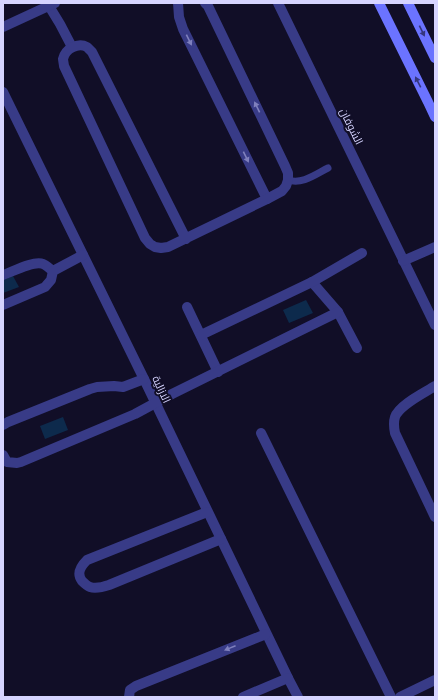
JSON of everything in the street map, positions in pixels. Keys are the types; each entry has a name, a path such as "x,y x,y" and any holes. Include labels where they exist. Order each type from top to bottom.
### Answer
{"street":[{"path":"178,3 179,17 183,28 267,200"},
{"path":"186,239 92,52 86,47 72,47 65,53 63,59 64,66 145,238 155,247 168,247 186,239 267,200 282,191 288,180 288,173 285,166 208,6 205,3"},
{"name":"الشوفان","path":"278,3 435,325"},
{"path":"379,3 435,117"},
{"path":"408,3 435,58"},
{"path":"3,28 52,4 72,47"},
{"name":"الازالية","path":"3,92 298,697"},
{"path":"403,260 435,247"},
{"path":"201,335 312,282 362,253"},
{"path":"3,305 45,287 51,280 53,271 83,255"},
{"path":"3,275 37,263 42,264 53,271"},
{"path":"312,282 338,312 357,348"},
{"path":"187,307 218,372"},
{"path":"3,455 7,462 21,462 135,414 338,312"},
{"path":"3,425 90,388 104,386 123,387 144,379"},
{"path":"435,386 403,406 395,417 394,425 395,433 435,517"},
{"path":"261,433 391,697"},
{"path":"208,512 87,560 79,571 79,577 90,588 100,588 221,539"},
{"path":"129,697 130,690 136,686 266,634"},
{"path":"243,697 288,678"},
{"path":"400,697 435,680"}],"lane":[{"path":"288,180 292,182 299,182 328,168"}],"water":[{"path":"13,276 19,287 3,293 3,280"},
{"path":"306,300 313,313 289,323 283,310"},
{"path":"63,417 68,430 45,439 40,426"}]}
